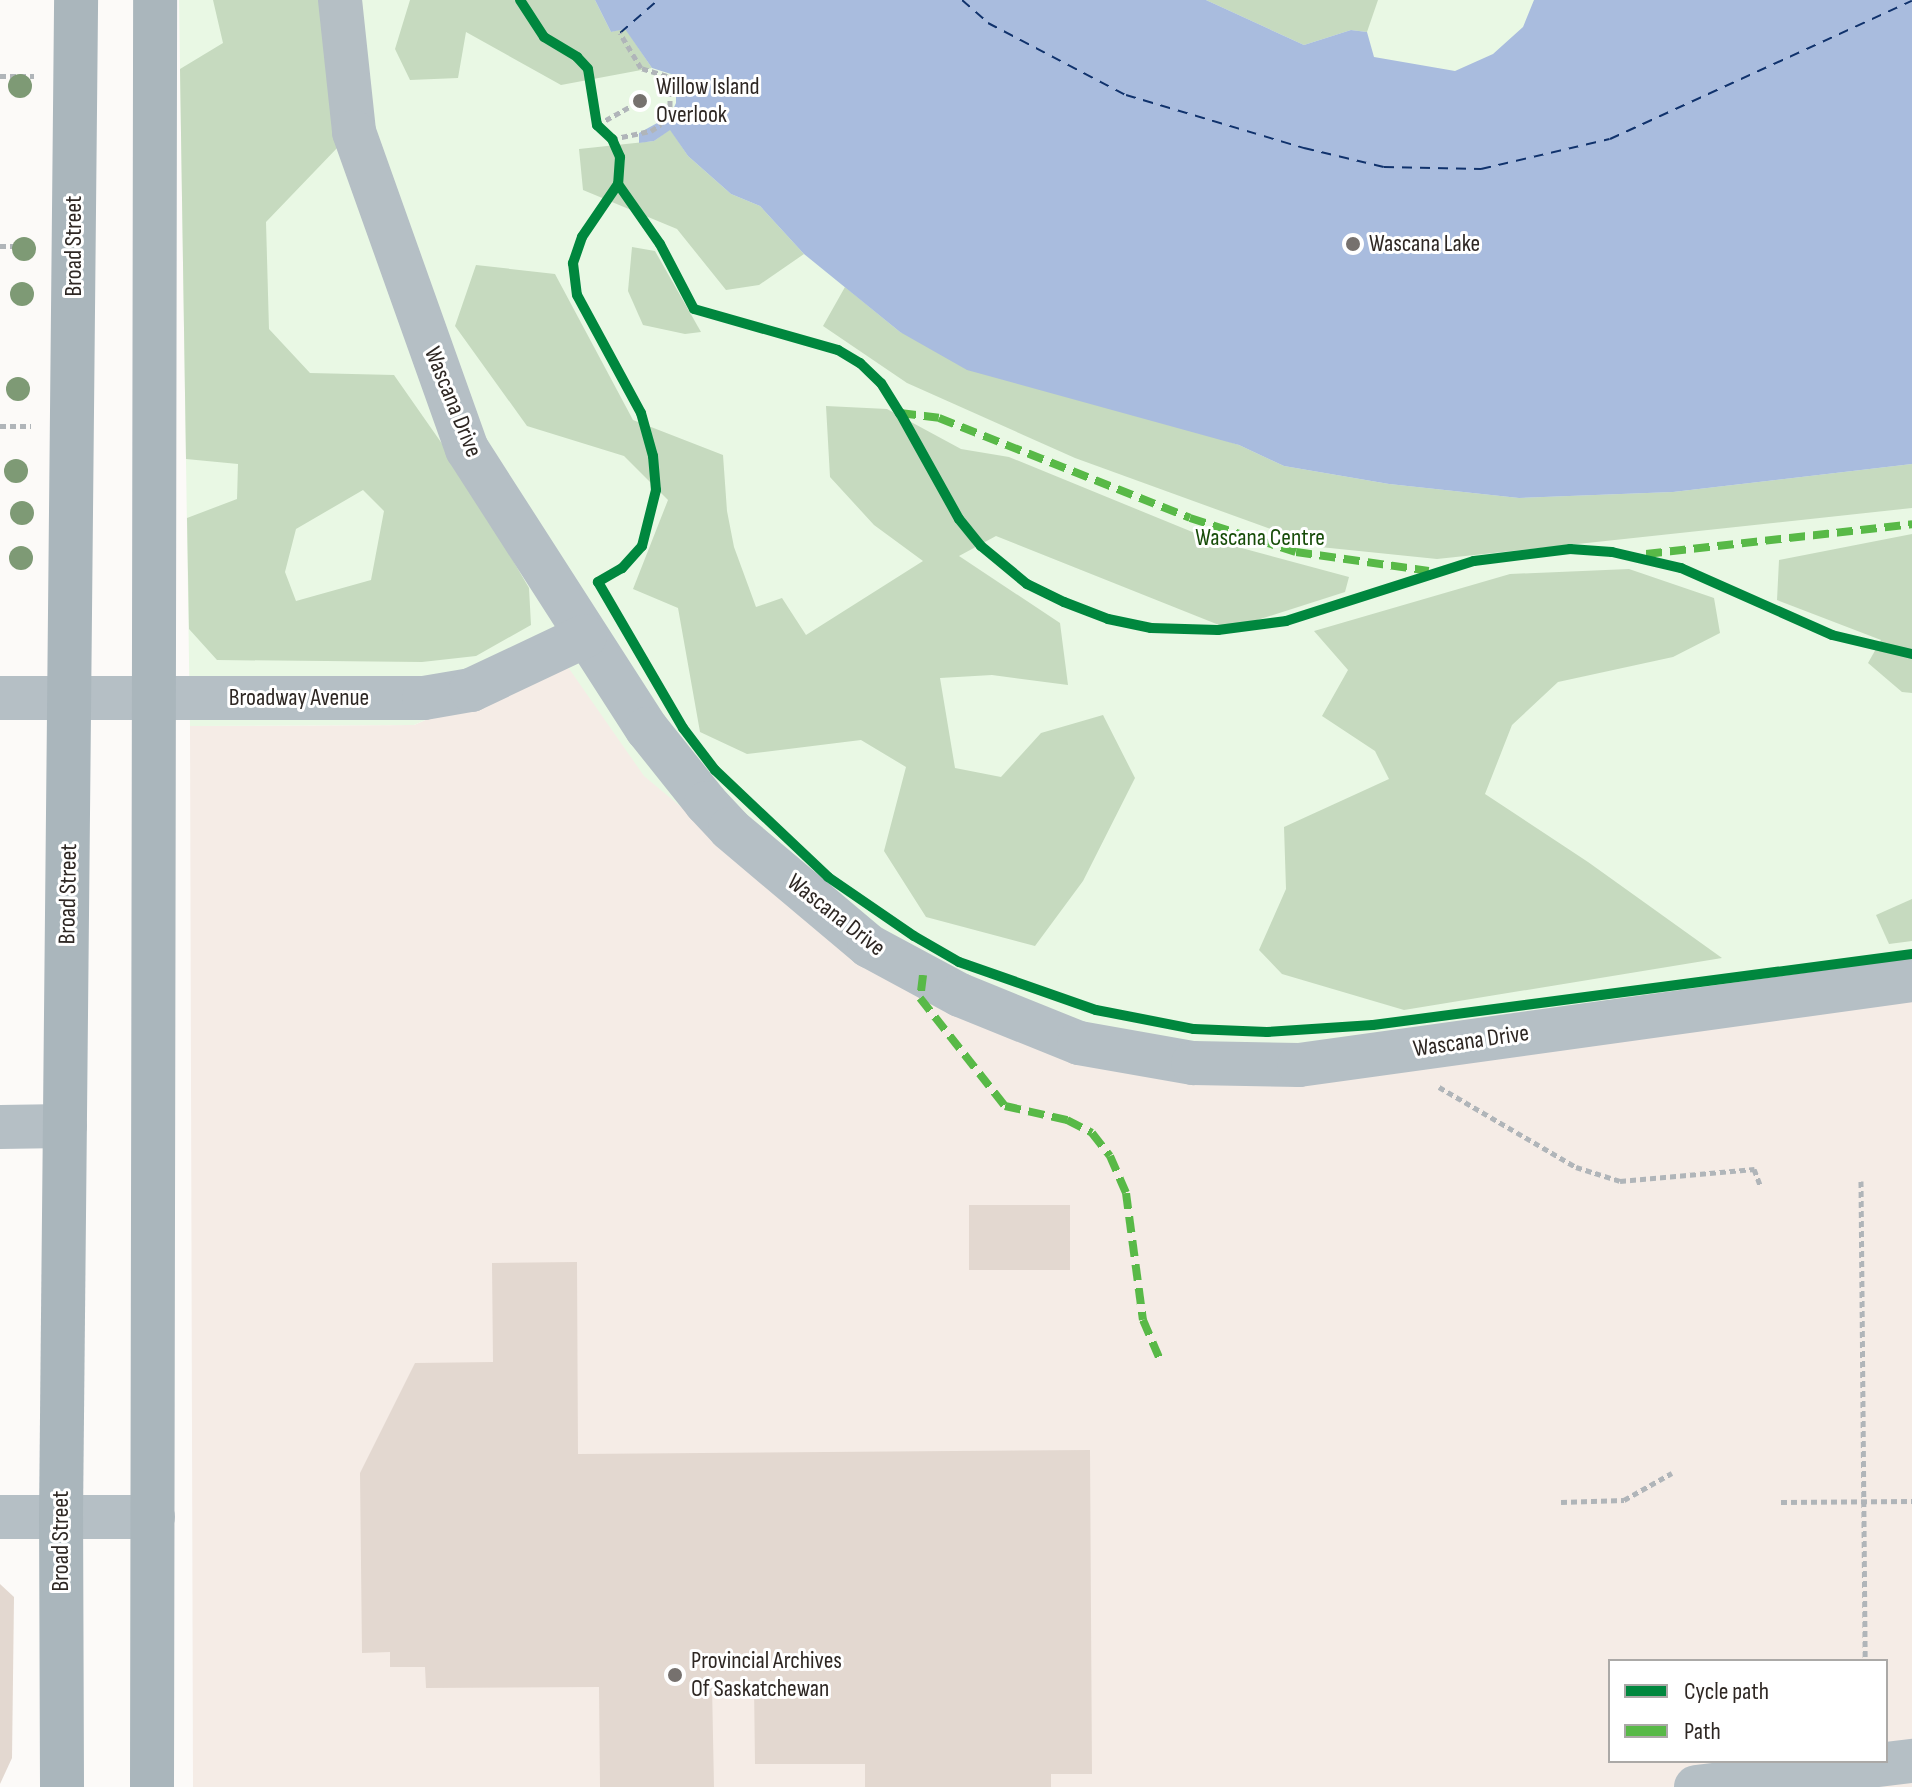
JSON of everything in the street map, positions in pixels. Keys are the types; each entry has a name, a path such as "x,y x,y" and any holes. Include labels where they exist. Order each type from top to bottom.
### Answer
{"main road":[{"name":"Broad Street","path":"62,1787 61,1517 76,0"},
{"path":"152,1787 155,0"}],"street":[{"name":"Wascana Drive","path":"340,0 354,132 467,449 647,729 730,829 869,946 960,995 1079,1043 1193,1063 1299,1065 1912,980"},
{"name":"Broadway Avenue","path":"0,698 424,698 471,690 585,636"},
{"path":"0,1127 65,1126"},
{"path":"0,1517 153,1517"},
{"path":"1696,1787 1783,1774 1912,1761"}],"path":[{"path":"612,139 651,131 661,124 670,107 670,91 677,86 667,76 641,68 620,33"},
{"path":"597,125 640,101"},
{"path":"1412,1049 1427,1080 1576,1167 1620,1181 1754,1169 1761,1187"},
{"path":"1861,1181 1865,1659"},
{"path":"1561,1502 1624,1500 1672,1473"},
{"path":"1781,1502 1912,1501"}],"shaded area":[{"path":"563,660 1912,993 1912,1787 193,1787 190,726 414,725"}],"green space":[{"name":"Wascana Centre","path":"179,0 1912,0 1912,993 1407,1067 1076,1050 740,856 644,776 563,660 414,725 190,726"},
{"path":"213,0 321,0 339,146 266,222 269,329 310,373 394,375 459,468 529,588 531,625 476,656 422,662 217,660 189,629 187,518 237,499 238,464 186,459 180,69 223,43","holes":["363,490 384,511 371,580 296,601 285,572 296,529"]},
{"path":"410,0 595,0 611,32 625,28 652,68 561,85 466,32 458,78 410,80 395,49"},
{"path":"1206,0 1378,0 1367,32 1351,30 1304,45"},
{"path":"670,129 688,156 731,194 760,206 804,254 759,285 726,290 677,229 583,190 579,149 654,141"},
{"path":"632,247 655,251 701,332 685,334 643,325 628,291"},
{"path":"476,265 555,274 633,420 723,455 727,511 734,547 756,607 782,598 806,635 923,561 874,525 830,477 826,406 887,409 961,449 1009,457 1212,540 1349,577 1345,592 1229,629 996,536 959,556 1060,623 1068,685 992,675 940,678 955,768 1001,777 1041,733 1103,715 1135,778 1083,881 1035,946 926,917 884,851 906,767 861,740 747,754 700,732 678,608 633,589 668,500 624,456 527,426 455,326"},
{"path":"845,287 900,332 1239,445 1284,466 1389,484 1519,498 1673,492 1912,464 1912,508 1437,559 1320,547 1075,458 907,383 823,326"},
{"path":"1912,534 1912,693 1902,692 1868,663 1881,640 1777,600 1779,560"},
{"path":"1629,569 1714,598 1720,633 1673,657 1558,682 1512,725 1485,794 1588,862 1722,958 1404,1010 1282,974 1259,950 1286,889 1284,827 1389,779 1375,751 1322,716 1348,670 1314,631 1510,574"},
{"path":"1912,899 1912,941 1889,944 1876,915"}],"water":[{"name":"Wascana Lake","path":"595,0 1206,0 1304,45 1351,30 1367,32 1374,57 1455,71 1493,54 1523,27 1534,0 1912,0 1912,464 1673,492 1519,498 1389,484 1284,466 1239,445 967,370 900,332 804,254 760,206 731,194 688,156 670,130 654,141 639,143 639,133 670,116 676,103 676,91 684,87 674,75 652,68 625,29 611,32"}],"building":[{"path":"969,1205 1070,1205 1070,1270 969,1270"},
{"path":"577,1262 578,1454 1090,1450 1092,1774 1051,1774 1051,1787 865,1787 865,1764 755,1764 754,1685 712,1685 714,1787 600,1787 599,1687 426,1688 425,1667 390,1667 390,1652 362,1653 360,1473 415,1363 493,1362 492,1263"},
{"path":"0,1584 14,1597 12,1758 0,1784"}],"ferry route":[{"path":"620,33 658,0"},
{"path":"962,0 988,23 1126,95 1304,148 1384,167 1481,169 1610,139 1912,1"}],"marked path":[{"path":"900,413 939,418 1190,518 1296,552 1429,571"},
{"path":"1646,554 1912,524"},
{"path":"923,975 920,998 1005,1106 1067,1120 1092,1133 1110,1156 1126,1193 1143,1320 1161,1362"}],"cycle path":[{"path":"520,0 544,37 577,57 588,69 597,125 612,139 620,157 618,184 660,244 694,309 838,350 860,363 881,383 959,519 981,546 1027,584 1064,602 1108,619 1151,628 1218,630 1286,621 1474,561 1570,549 1612,552 1681,568 1832,635 1912,654"},
{"path":"618,184 582,237 573,263 577,295 641,413 653,456 656,490 642,546 622,568 598,582 683,728 715,770 828,877 914,936 959,962 1096,1010 1194,1029 1267,1032 1373,1025 1912,954"}],"place":[{"name":"Willow Island Overlook","path":"640,101"},
{"name":"Wascana Lake","path":"1353,244"},
{"name":"Provincial Archives Of Saskatchewan","path":"675,1675"}]}
